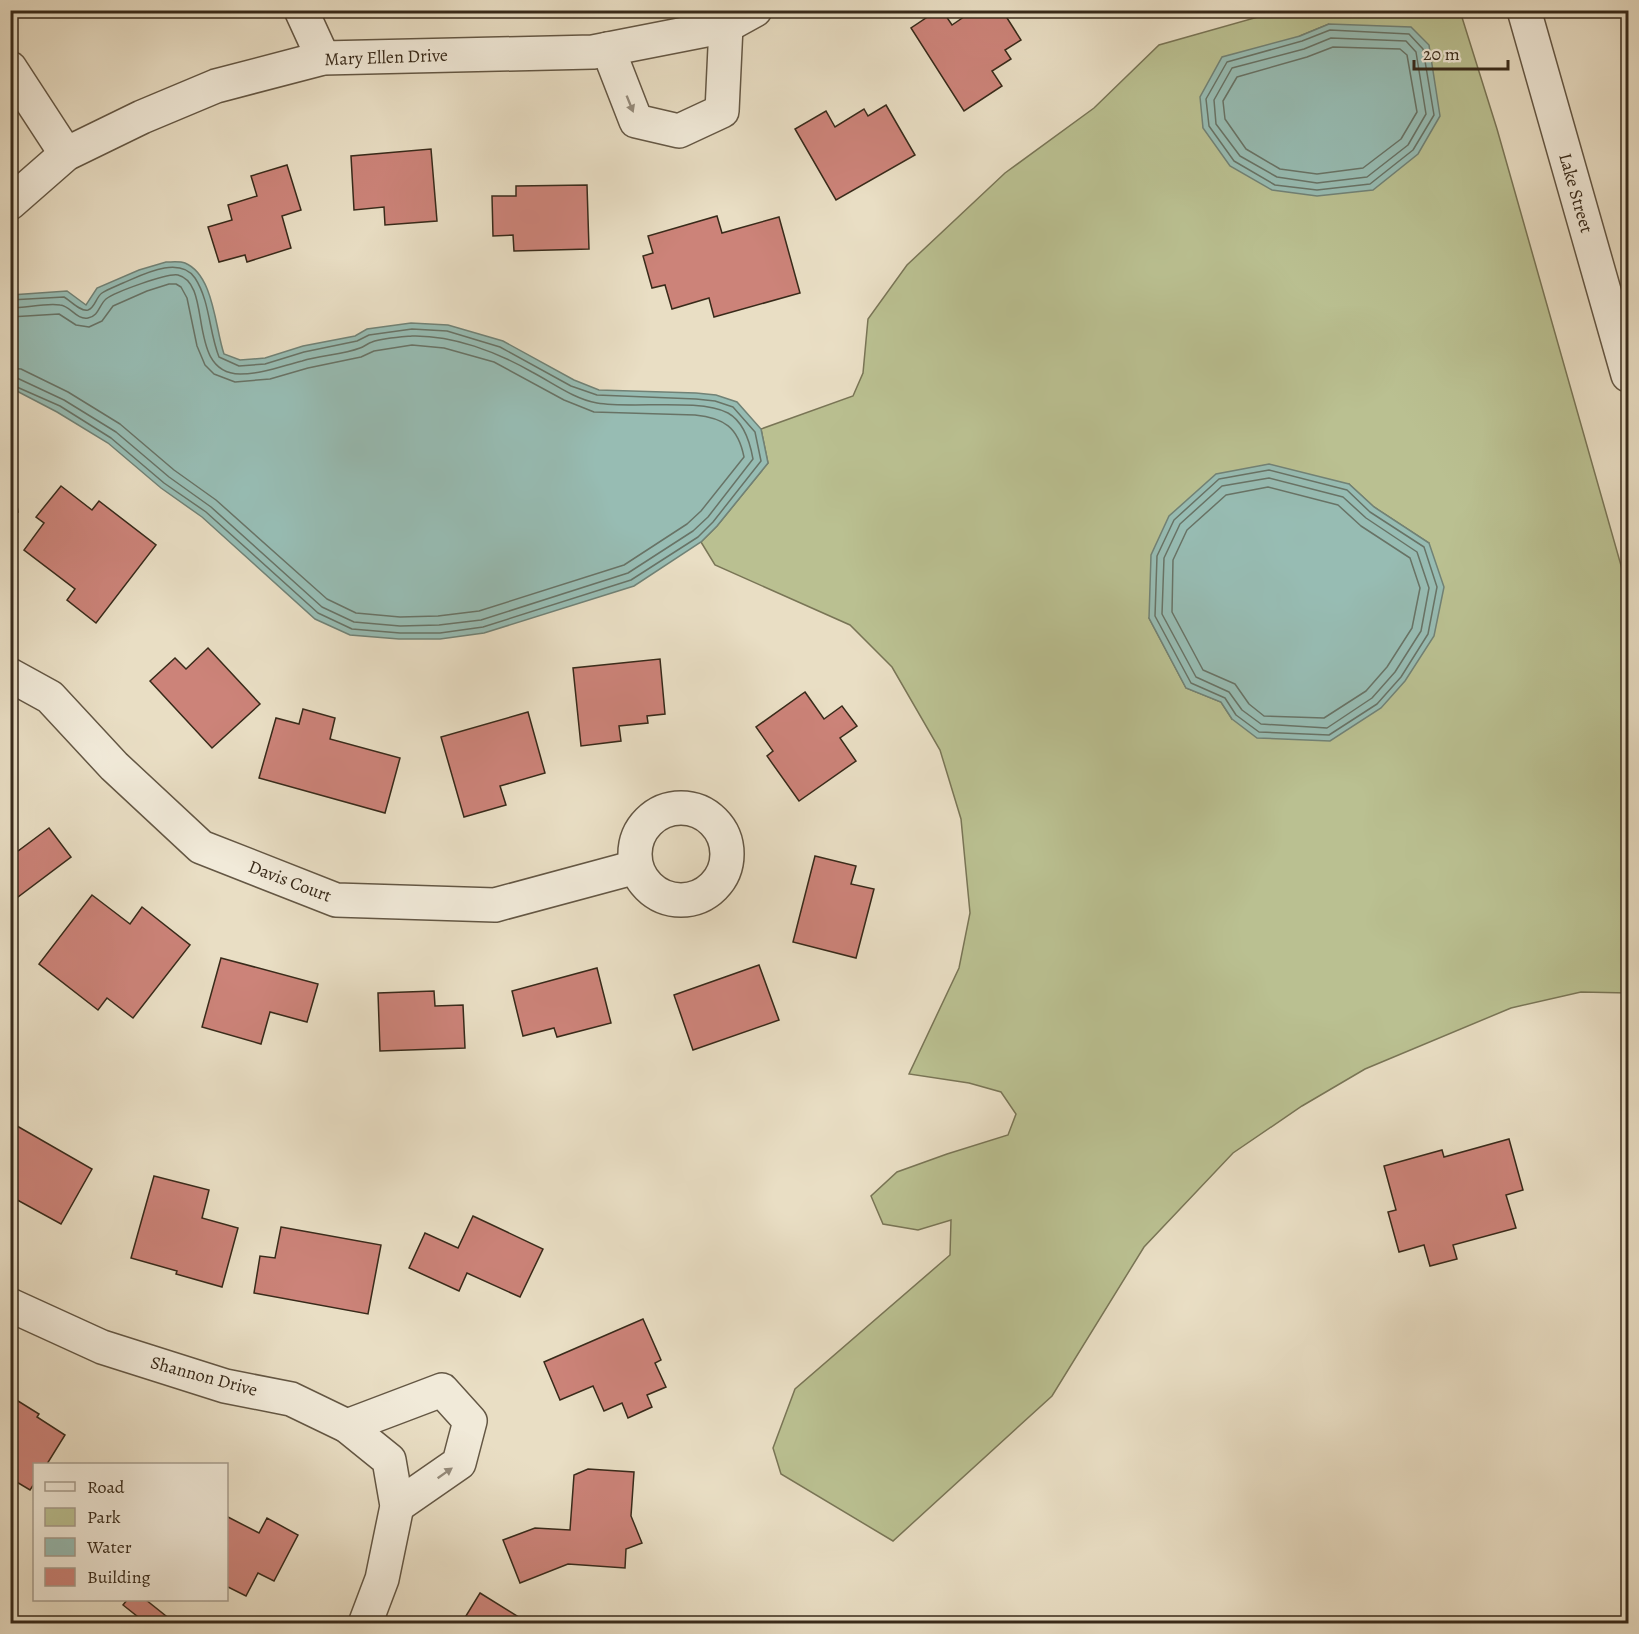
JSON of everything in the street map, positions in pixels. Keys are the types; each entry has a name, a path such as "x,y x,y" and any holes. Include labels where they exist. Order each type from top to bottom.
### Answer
{"street":[{"path":"301,10 323,58"},
{"name":"Mary Ellen Drive","path":"10,203 66,154 142,117 216,86 323,58 593,52 726,26 755,10"},
{"name":"Lake Street","path":"1524,10 1629,375"},
{"path":"608,49 636,121 679,131 722,111 726,26"},
{"path":"10,68 66,154"},
{"name":"Davis Court","path":"10,675 50,697 114,766 201,847 336,900 495,905 636,867"},
{"name":"Shannon Drive","path":"10,1305 102,1347 225,1386 291,1398 347,1426 389,1460 397,1506"},
{"path":"347,1426 442,1390 470,1421 459,1463 397,1506 382,1579 365,1623"}],"green space":[{"path":"1279,11 1460,11 1497,129 1628,590 1628,993 1581,992 1511,1008 1365,1069 1302,1106 1233,1153 1144,1247 1052,1396 893,1541 781,1474 773,1448 795,1389 950,1255 951,1220 918,1230 883,1224 871,1196 897,1172 1008,1135 1016,1114 1001,1092 969,1083 909,1074 959,968 970,913 961,819 940,750 892,667 850,625 715,565 701,542 717,526 768,463 761,429 853,396 863,373 868,319 907,265 1005,173 1094,108 1159,45","holes":["1329,24 1203,128 1300,36","1349,484 1374,507 1429,543 1232,719 1221,702 1186,688 1149,618"]}],"water":[{"path":"1329,24 1411,27 1429,45 1440,116 1418,154 1373,190 1317,196 1272,190 1230,166 1203,128 1200,97 1222,57 1300,36"},
{"path":"166,262 185,263 195,269 208,290 224,354 240,360 265,358 303,346 355,336 367,329 411,323 448,325 503,341 574,380 599,390 696,393 716,395 737,402 761,429 768,463 717,526 701,542 634,586 484,633 440,639 399,639 350,635 315,619 202,517 161,488 108,443 57,412 11,388 11,295 67,291 86,305 97,288 139,270"},
{"path":"1269,464 1349,484 1374,507 1429,543 1444,587 1434,636 1405,681 1381,708 1330,741 1257,738 1232,719 1221,702 1186,688 1149,618 1151,555 1169,516 1216,474"}],"building":[{"path":"938,10 942,10 952,25 974,10 1002,10 1021,40 1005,50 1011,59 992,71 1002,86 964,111 911,28"},
{"path":"886,105 915,155 836,200 795,129 826,111 835,127 864,109 868,116"},
{"path":"431,149 437,221 385,225 384,207 354,210 351,156"},
{"path":"287,165 301,210 282,216 291,248 247,262 245,255 219,262 208,227 232,220 228,205 257,196 251,176"},
{"path":"587,185 589,249 514,251 513,235 493,236 492,196 516,196 516,186"},
{"path":"717,216 722,233 779,217 800,293 714,317 709,298 672,309 665,285 652,288 643,256 653,253 648,236"},
{"path":"61,486 92,510 99,501 156,545 96,623 67,600 75,589 24,550 44,523 36,517"},
{"path":"10,487 14,487 18,512 10,513"},
{"path":"208,648 260,704 212,748 150,681 175,658 186,669"},
{"path":"660,659 665,714 647,716 648,723 619,726 621,741 581,746 573,668"},
{"path":"805,692 824,719 842,706 857,726 840,738 856,761 799,801 767,756 773,751 756,727"},
{"path":"303,709 335,718 330,739 400,758 385,813 259,778 276,718 299,724"},
{"path":"528,712 545,773 500,786 506,805 464,817 441,737"},
{"path":"49,828 71,857 10,903 10,842 18,851"},
{"path":"815,856 856,866 851,884 874,889 856,958 793,942"},
{"path":"92,895 130,924 142,907 190,945 133,1018 107,998 98,1010 39,964"},
{"path":"221,958 318,984 307,1022 270,1012 261,1044 202,1027"},
{"path":"759,965 779,1020 693,1050 674,995"},
{"path":"597,968 611,1023 557,1037 554,1028 523,1036 512,991"},
{"path":"434,991 435,1006 463,1005 465,1048 380,1051 378,993"},
{"path":"17,1126 92,1169 61,1224 10,1196 10,1138"},
{"path":"1509,1139 1523,1190 1506,1195 1516,1228 1453,1245 1457,1259 1430,1266 1424,1245 1399,1252 1388,1212 1396,1210 1384,1166 1442,1150 1444,1157"},
{"path":"154,1176 209,1190 202,1218 238,1228 222,1287 131,1258"},
{"path":"473,1216 543,1249 520,1297 467,1273 459,1291 409,1268 425,1233 458,1248"},
{"path":"281,1227 381,1245 368,1314 254,1293 260,1256 275,1258"},
{"path":"643,1319 661,1360 655,1363 666,1387 647,1395 652,1407 628,1418 622,1403 604,1411 593,1386 560,1400 544,1362"},
{"path":"10,1396 39,1414 37,1417 65,1435 48,1463 33,1463 33,1486 30,1490 10,1478"},
{"path":"588,1469 634,1472 631,1516 642,1543 626,1549 625,1568 568,1564 520,1583 503,1540 535,1528 570,1530 574,1475"},
{"path":"228,1517 259,1533 267,1518 298,1535 274,1581 258,1573 246,1596 228,1587"},
{"path":"480,1593 530,1624 461,1624"},
{"path":"126,1601 147,1601 176,1624 133,1624 138,1617 123,1605"}]}
